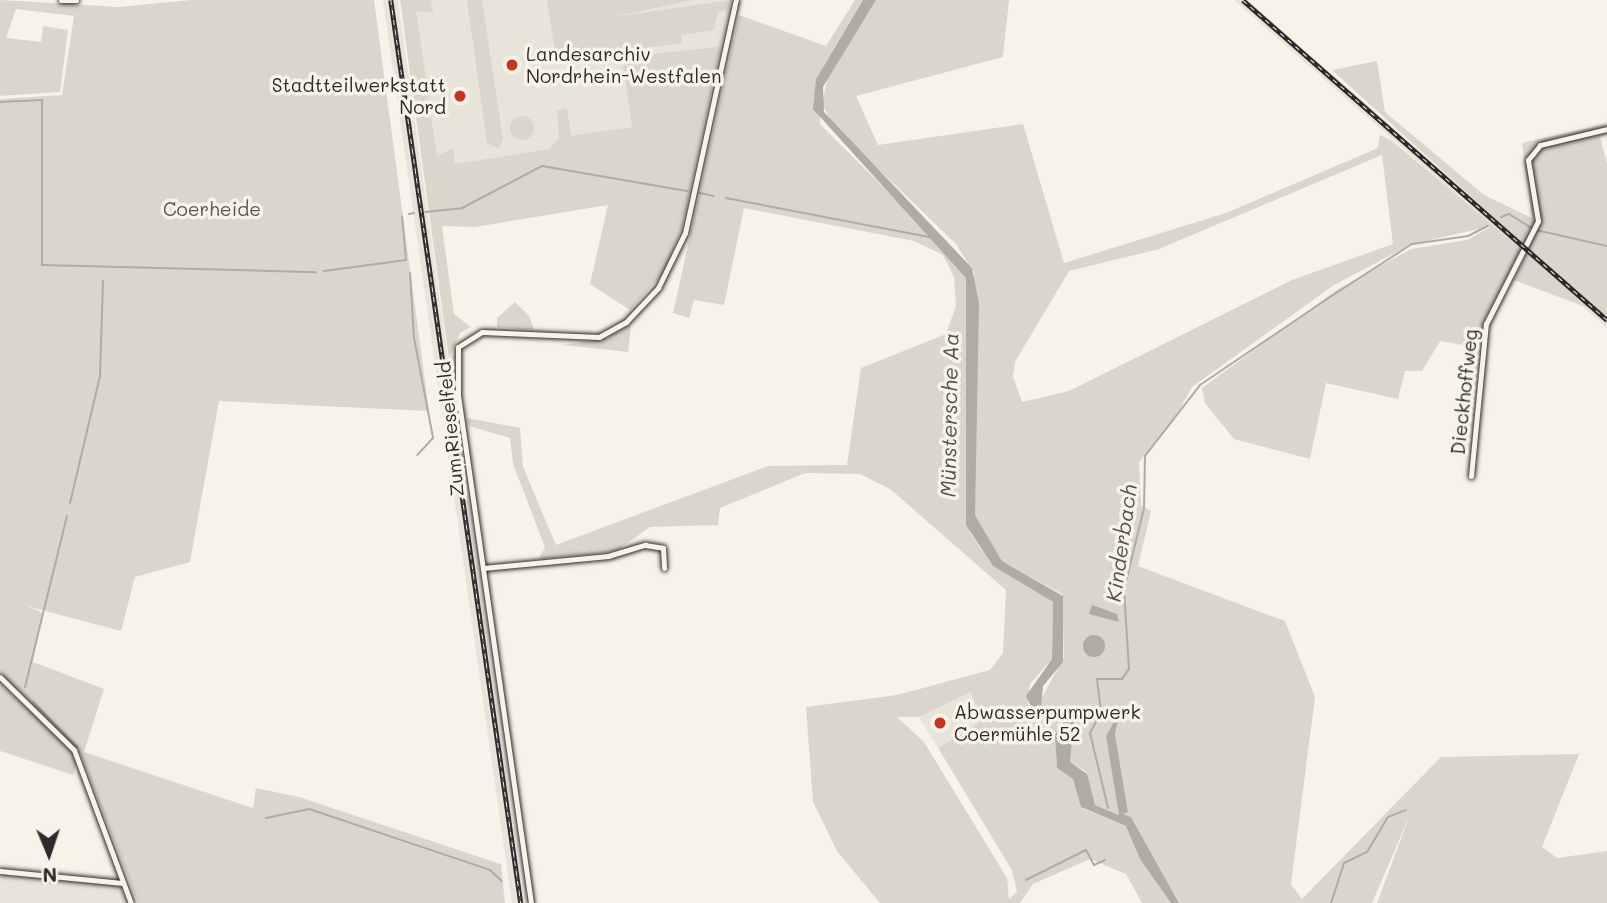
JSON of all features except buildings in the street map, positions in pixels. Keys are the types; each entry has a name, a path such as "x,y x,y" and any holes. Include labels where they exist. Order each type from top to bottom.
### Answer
{"street":[{"path":"61,0 76,0"},
{"name":"Zum Rieselfeld","path":"531,903 458,395 458,347 482,332 599,337 626,322 658,288 685,233 736,0"},
{"name":"Dieckhoffweg","path":"1471,476 1486,324 1538,222 1532,152 1607,129"},
{"path":"483,568 608,556 645,545 663,548 664,568"},
{"path":"0,677 74,750 131,903"},
{"path":"0,871 122,883"}],"shaded area":[{"path":"383,0 398,0 524,903 512,903"},
{"path":"408,0 731,0 702,133 432,171"},
{"path":"863,0 876,0 823,87 824,112 972,268 979,303 975,515 1002,561 1063,596 1063,662 1043,686 1041,707 1050,712 1067,706 1075,714 1070,762 1087,774 1095,805 1119,815 1106,736 1121,709 1115,734 1128,812 1123,814 1131,817 1179,903 1171,903 1140,859 1126,826 1081,807 1073,779 1057,768 1055,735 1066,718 1035,715 1026,696 1052,659 1053,602 993,566 966,525 966,278 813,109 816,79"},
{"path":"1234,0 1247,0 1379,115 1607,316 1607,328"},
{"path":"1092,605 1117,614 1119,622 1089,614"},
{"path":"1094,635 1102,638 1105,646 1102,654 1094,657 1086,654 1083,646 1086,638"},
{"path":"969,691 983,720 938,748 919,717"},
{"path":"0,874 120,886 127,903 0,903"}],"green space":[{"name":"Coerheide","path":"0,0 119,7 191,0 374,0 429,411 219,401 190,562 135,577 121,631 27,606 43,613 33,662 104,689 84,752 253,808 256,788 299,797 501,864 505,903 138,903 80,752 73,775 0,751 0,684 26,708 0,677 0,99 62,95 74,16 16,9 6,38 41,42 43,26 68,30 60,92 0,96"},
{"path":"400,0 431,0 433,13 416,11 426,78 442,75 444,86 427,88 437,156 453,149 455,164 549,149 559,138 557,110 567,108 571,136 632,127 622,57 720,47 682,228 663,273 630,310 590,284 608,205 475,227 442,226 454,314 471,327 460,333 449,359"},
{"path":"467,0 482,0 503,140 498,148 487,143"},
{"path":"547,0 692,0 613,17 731,0 728,10 718,12 714,30 681,35 682,43 560,60 559,54 577,50 555,53"},
{"path":"855,0 863,0 822,68 820,124 947,251 966,278 969,531 993,566 1053,602 1052,659 1030,684 1028,704 1039,717 1066,718 1056,745 1057,768 1073,779 1084,809 1126,826 1171,903 1142,903 1126,874 1090,859 1033,884 1020,903 880,903 837,851 813,802 806,707 897,695 990,670 1003,653 1006,590 890,489 860,474 805,473 720,508 718,525 650,527 616,551 539,559 545,547 513,464 510,438 469,426 467,418 520,428 523,467 556,545 768,466 847,465 861,368 946,334 956,306 954,277 943,255 914,241 744,208 724,305 694,300 689,318 673,313 739,15 826,46","holes":["970,692 983,720 938,748 1012,870 1017,892 1009,899 1007,878 924,742 897,717 919,717"]},
{"path":"876,0 1009,0 1003,57 856,96 878,145 1023,124 1064,263 1226,213 1378,148 1380,135 1392,141 1521,249 1483,323 1480,348 1440,341 1422,371 1405,371 1398,399 1326,383 1310,459 1234,439 1205,403 1202,388 1338,289 1411,249 1467,240 1492,226 1412,244 1334,285 1192,387 1173,422 1139,462 1141,505 1151,511 1138,566 1285,621 1315,697 1291,884 1302,899 1441,757 1579,754 1542,847 1557,858 1607,851 1607,903 1377,903 1410,815 1372,903 1179,903 1131,817 1123,814 1128,811 1115,734 1121,711 1106,736 1120,815 1095,805 1085,771 1070,762 1075,714 1063,706 1046,712 1039,703 1064,657 1062,594 1002,561 975,515 974,272 956,244 834,126 822,104 828,76","holes":["1382,155 1393,244 1292,280 1069,391 1022,402 1013,376 1015,362 1069,271 1159,249"]},
{"path":"1377,61 1385,112 1484,195 1532,218 1522,143 1607,124 1607,135 1600,137 1607,163 1607,315 1514,280 1529,249 1332,70"},
{"path":"517,116 527,116 534,123 534,133 527,140 517,140 510,133 510,123"},
{"path":"515,302 529,316 534,330 497,327 497,318"},
{"path":"631,324 628,352 563,345 607,338"}],"waterway":[{"path":"0,102 42,100 42,265 316,272"},
{"path":"425,212 462,208 542,166 687,191"},
{"path":"700,193 714,196"},
{"path":"726,198 934,238"},
{"path":"409,214 414,213"},
{"name":"Kinderbach","path":"1501,217 1509,214 1531,228"},
{"path":"324,271 406,260 402,216"},
{"name":"Kinderbach","path":"1108,808 1090,733 1101,712 1097,679 1122,679 1129,669 1124,590 1144,508 1145,456 1200,385 1330,297 1412,244 1468,236 1488,226"},
{"name":"Kinderbach","path":"1536,230 1607,246"},
{"path":"410,273 414,338 433,438 417,455"},
{"path":"70,503 100,376 103,281"},
{"path":"25,687 67,516"},
{"path":"33,702 77,747"},
{"path":"266,818 309,809 490,870 502,881"},
{"path":"1331,903 1344,863 1367,852 1388,817 1406,810"},
{"path":"1026,880 1086,850 1094,865 1105,860"}],"railway":[{"path":"391,0 521,903"},
{"path":"1243,0 1607,320"}],"place":[{"name":"Landesarchiv Nordrhein-Westfalen","path":"512,65"},
{"name":"Stadtteilwerkstatt Nord","path":"460,96"},
{"name":"Abwasserpumpwerk Coermühle 52","path":"940,723"}],"water label":[{"name":"Münstersche Aa","path":"949,415"}]}
